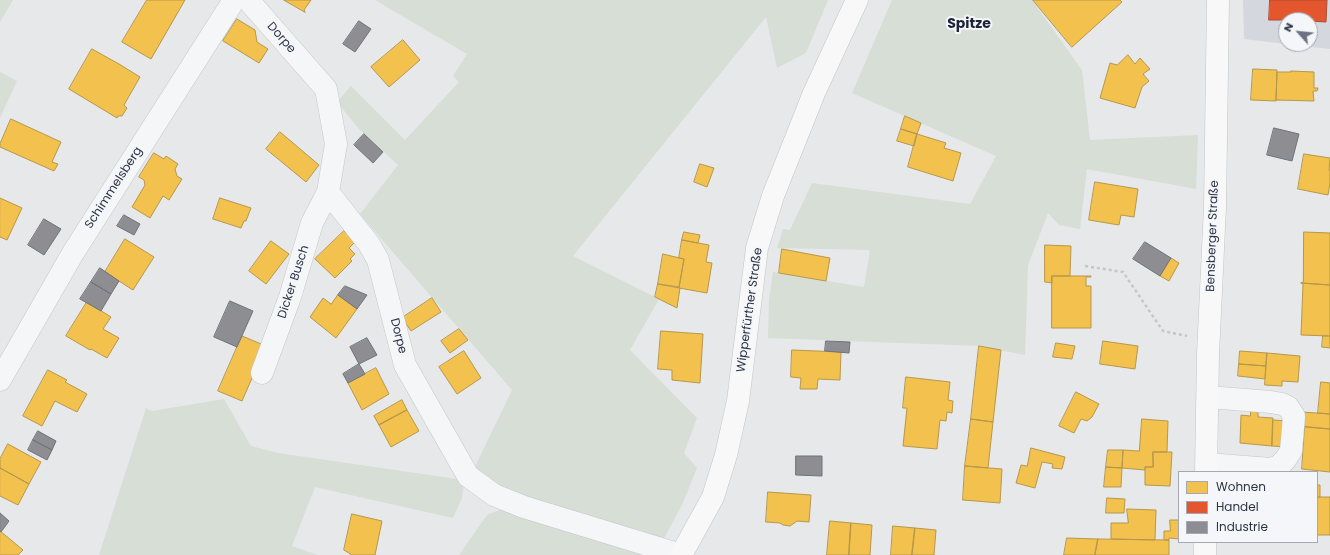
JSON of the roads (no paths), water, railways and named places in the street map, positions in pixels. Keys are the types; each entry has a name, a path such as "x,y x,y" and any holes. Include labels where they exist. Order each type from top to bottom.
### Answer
{"main road":[{"name":"Wipperfürther Straße","path":"681,555 713,497 726,455 738,401 757,248 766,218 773,196 814,93 857,0"},
{"name":"Bensberger Straße","path":"1206,468 1209,340 1215,207 1218,0"},
{"path":"1205,543 1205,555"}],"street":[{"name":"Schimmelsberg","path":"0,380 73,253 234,0"},
{"name":"Dorpe","path":"248,0 326,89 336,144 328,192 369,244 378,260 405,365 468,476 494,495 518,504 681,555"},
{"name":"Dicker Busch","path":"262,373 290,297 312,223 328,192"},
{"path":"1206,468 1271,469 1279,466 1286,460 1291,451 1294,416 1288,407 1282,404 1208,396"}],"district":[{"name":"Spitze","path":"969,24"}]}
